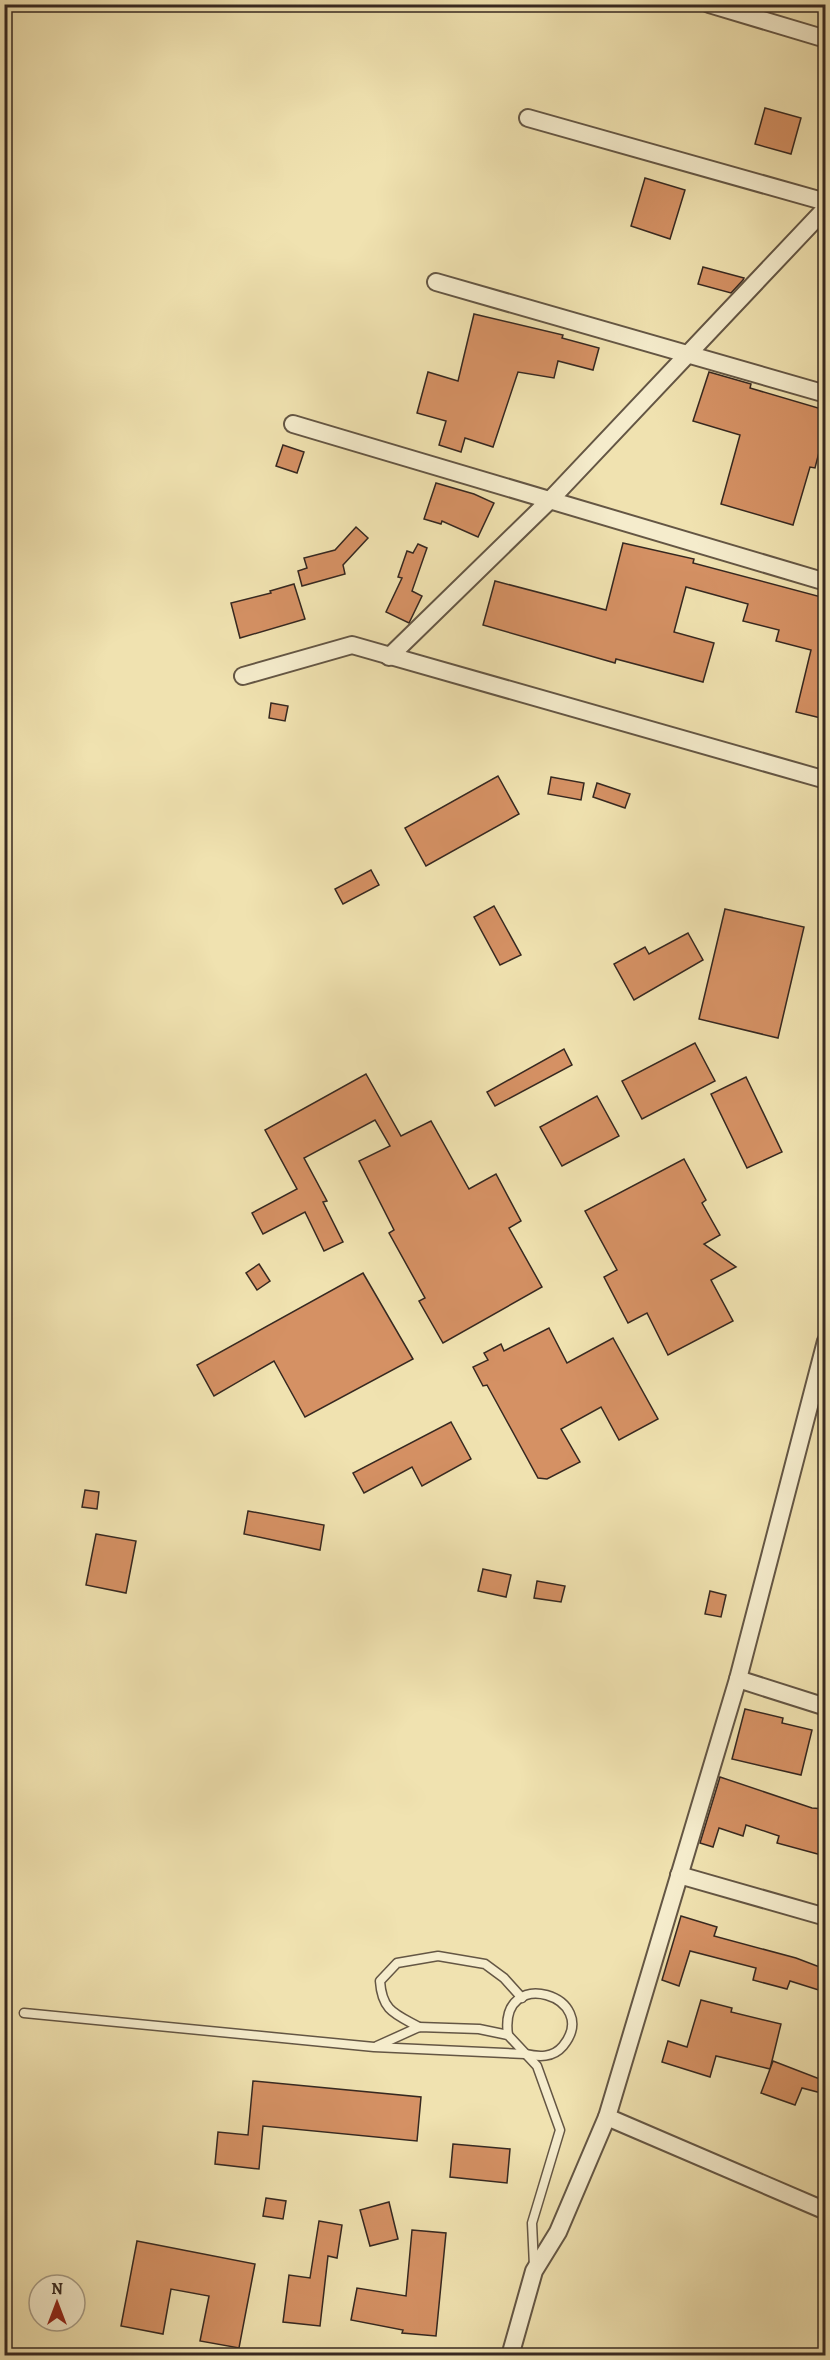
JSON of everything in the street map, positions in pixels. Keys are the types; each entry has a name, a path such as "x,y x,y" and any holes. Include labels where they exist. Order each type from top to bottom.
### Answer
{"street":[{"path":"709,4 825,39"},
{"path":"528,118 825,202"},
{"path":"389,657 551,499 825,208"},
{"path":"436,282 825,394"},
{"path":"293,424 825,582"},
{"path":"243,676 352,645 825,780"},
{"path":"510,2355 534,2271 558,2232 607,2117 738,1679 825,1341"},
{"path":"738,1679 825,1707"},
{"path":"679,1875 825,1917"},
{"path":"607,2117 825,2211"}],"lane":[{"path":"522,1998 504,1978 485,1964 438,1956 397,1963 380,1981 381,1999 392,2013 419,2027 479,2029 508,2035 537,2066 561,2130 532,2223 534,2271"},
{"path":"24,2013 374,2047 525,2054 537,2057 550,2055 561,2049 572,2027 570,2014 563,2003 553,1995 541,1992 522,1998 510,2010 507,2023 508,2035"},
{"path":"374,2047 419,2027"}],"building":[{"path":"765,108 801,118 791,154 755,144"},
{"path":"645,178 685,190 670,239 631,226"},
{"path":"703,267 744,278 731,293 698,284"},
{"path":"474,314 563,335 562,338 599,348 593,370 558,361 554,378 518,372 493,447 465,438 461,452 439,445 446,421 417,413 428,372 458,381"},
{"path":"709,372 751,384 750,388 825,410 825,429 815,468 810,467 793,525 721,504 740,435 693,421"},
{"path":"283,445 304,452 297,473 276,466"},
{"path":"436,483 474,494 494,503 478,537 442,521 441,524 424,519"},
{"path":"356,527 368,538 343,565 345,574 302,586 298,571 307,568 304,558 335,550"},
{"path":"623,543 694,559 693,563 825,598 825,719 796,712 811,650 776,641 779,630 743,621 748,604 686,587 674,632 714,643 703,682 616,659 615,663 483,625 495,581 606,610"},
{"path":"418,544 427,548 412,591 422,596 409,623 386,612 402,578 398,577 407,551 413,553"},
{"path":"294,584 305,619 240,638 231,603 271,593 270,591"},
{"path":"271,703 288,706 285,721 269,718"},
{"path":"498,776 519,814 426,866 405,828"},
{"path":"551,777 584,783 581,800 548,794"},
{"path":"597,783 630,794 625,808 593,797"},
{"path":"371,870 379,885 343,904 335,889"},
{"path":"494,906 521,955 500,965 474,917"},
{"path":"725,909 804,927 778,1038 699,1019"},
{"path":"688,933 703,960 634,1000 614,964 645,947 649,954"},
{"path":"695,1043 715,1081 642,1119 622,1081"},
{"path":"564,1049 572,1065 495,1106 487,1092"},
{"path":"366,1074 401,1136 431,1121 469,1189 496,1174 521,1221 509,1228 542,1287 443,1343 419,1301 425,1298 389,1233 394,1230 359,1161 390,1146 375,1120 304,1158 327,1201 323,1202 343,1242 324,1251 305,1212 263,1234 252,1213 297,1189 265,1130"},
{"path":"746,1077 782,1152 747,1168 711,1094"},
{"path":"597,1096 619,1136 562,1166 540,1127"},
{"path":"684,1159 706,1200 702,1203 720,1235 704,1244 736,1267 711,1280 733,1321 668,1355 647,1313 628,1323 604,1277 617,1270 585,1211"},
{"path":"259,1264 270,1281 257,1290 246,1273"},
{"path":"363,1273 413,1359 305,1417 274,1361 214,1396 197,1365"},
{"path":"549,1328 567,1363 613,1338 658,1419 619,1440 601,1407 561,1429 580,1462 547,1479 538,1478 487,1385 483,1386 473,1367 488,1360 484,1353 501,1344 504,1351"},
{"path":"451,1422 471,1459 422,1486 412,1467 364,1493 353,1473"},
{"path":"85,1490 99,1492 97,1509 82,1507"},
{"path":"248,1511 324,1525 320,1550 244,1534"},
{"path":"96,1534 136,1541 126,1593 86,1585"},
{"path":"483,1569 511,1575 506,1597 478,1591"},
{"path":"537,1581 565,1586 561,1602 534,1598"},
{"path":"710,1591 726,1595 721,1617 705,1614"},
{"path":"745,1709 783,1718 782,1723 812,1730 801,1775 732,1759"},
{"path":"720,1777 812,1808 825,1809 825,1856 777,1843 779,1836 746,1825 743,1836 719,1828 713,1847 700,1843"},
{"path":"681,1916 717,1927 714,1936 796,1958 825,1969 825,1992 790,1981 787,1989 753,1980 756,1968 690,1951 679,1986 662,1980"},
{"path":"701,2000 732,2008 731,2012 781,2024 770,2069 716,2056 710,2077 662,2062 668,2041 687,2047"},
{"path":"773,2061 825,2081 825,2094 802,2088 795,2105 761,2093"},
{"path":"253,2081 421,2097 417,2141 263,2126 259,2169 215,2164 218,2132 248,2135"},
{"path":"453,2144 510,2149 507,2183 450,2177"},
{"path":"266,2198 286,2201 283,2219 263,2216"},
{"path":"389,2202 398,2239 370,2246 360,2210"},
{"path":"319,2221 342,2225 337,2258 328,2256 320,2326 283,2322 289,2275 310,2278"},
{"path":"412,2230 446,2233 436,2336 402,2333 403,2330 351,2320 357,2288 406,2296"},
{"path":"137,2241 255,2264 239,2348 200,2341 209,2296 171,2289 163,2334 121,2326"}]}
